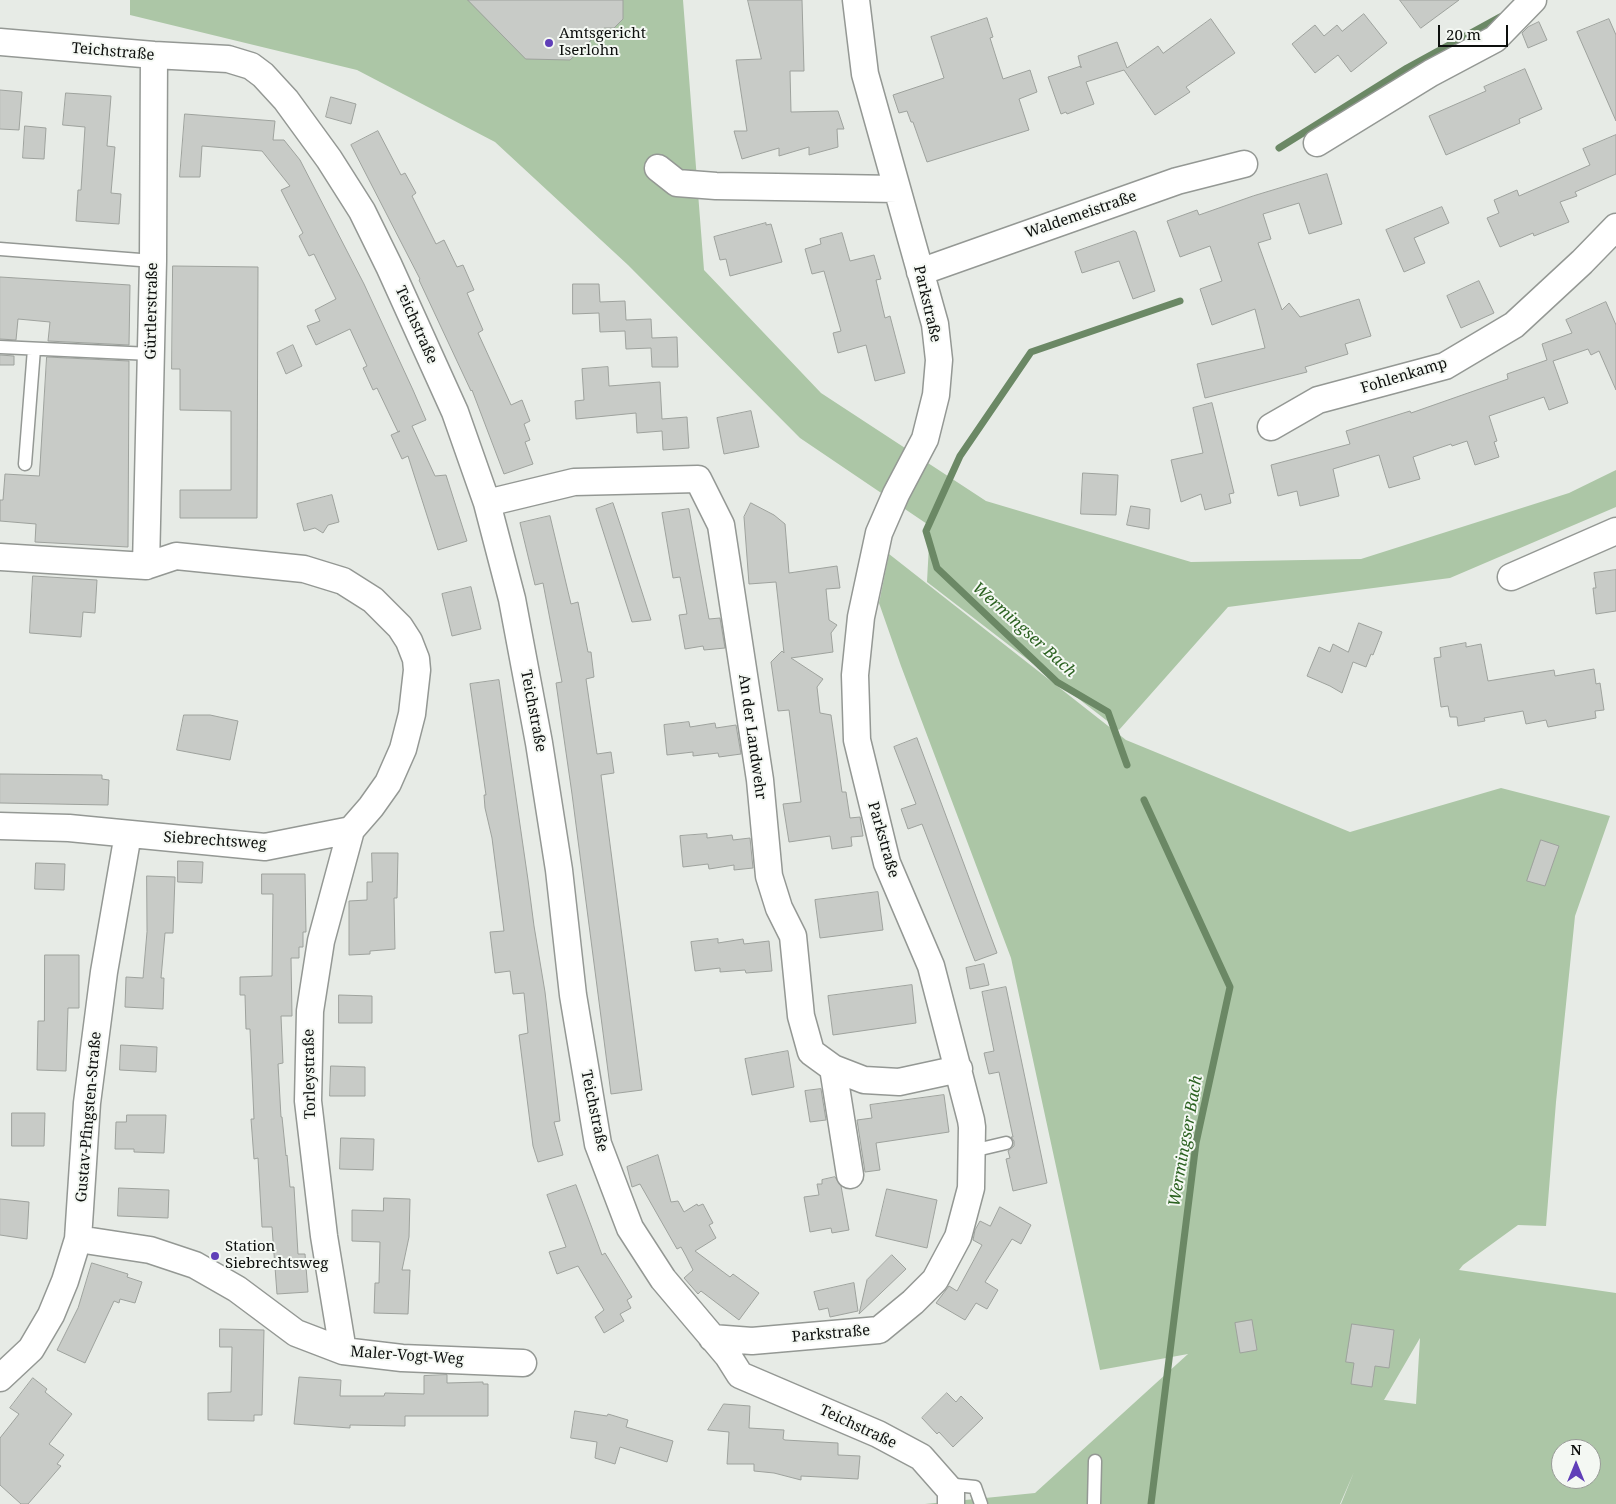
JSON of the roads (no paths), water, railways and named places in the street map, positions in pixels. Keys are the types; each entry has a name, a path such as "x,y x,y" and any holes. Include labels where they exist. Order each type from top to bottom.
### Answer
{"street":[{"name":"Parkstraße","path":"712,1338 752,1341 879,1330 913,1302 935,1280 958,1237 971,1188 972,1128 959,1069 931,966 887,863 857,740 855,675 861,617 879,533 896,494 925,439 936,395 939,360 935,324 865,74 856,0"},
{"path":"1317,143 1431,73 1495,39 1533,0"},
{"name":"Teichstraße","path":"0,42 154,55 228,59 251,66 264,75 286,100 329,159 357,203 381,250 455,412 488,503 512,599 539,743 559,870 573,995 598,1144 630,1228 663,1279 728,1356 740,1375 878,1434 920,1457 947,1494"},
{"name":"Gürtlerstraße","path":"146,566 153,262 154,55"},
{"name":"Waldemeistraße","path":"920,272 1176,181 1244,164"},
{"path":"658,168 677,182 716,186 897,189"},
{"name":"Fohlenkamp","path":"1272,427 1318,400 1445,366 1514,325 1582,262 1616,227"},
{"name":"An der Landwehr","path":"488,503 574,482 698,479 721,525 760,780 769,876 779,908 793,936 801,1016 811,1052 833,1068 864,1080 899,1082 959,1069"},
{"path":"1511,577 1616,531"},
{"path":"0,557 146,566 176,556 304,569 343,582 373,600 400,627 409,642 416,659 416,684 412,714 404,749 388,783 351,830"},
{"name":"Siebrechtsweg","path":"0,826 68,828 265,846 351,830"},
{"name":"Torleystraße","path":"343,1351 324,1236 308,1101 310,1011 321,941 351,830"},
{"name":"Gustav-Pfingsten-Straße","path":"0,1377 31,1349 51,1316 65,1281 78,1239 87,1104 104,972 128,834"},
{"path":"833,1068 850,1175"},
{"name":"Maler-Vogt-Weg","path":"78,1239 150,1250 195,1265 237,1289 296,1332 343,1351 402,1358 523,1363"}],"lane":[{"path":"0,249 153,262"},
{"path":"0,347 151,354"},
{"path":"25,464 34,348"},
{"path":"972,1151 1006,1143"},
{"path":"1094,1504 1095,1461"},
{"path":"947,1494 975,1486 981,1504"}],"waterway":[{"path":"1279,148 1407,68 1500,17"},
{"path":"1127,765 1108,712 1057,682 937,568 926,531 960,456 1031,352 1180,301"},
{"name":"Wermingser Bach","path":"1144,800 1230,987 1196,1143 1151,1504"}],"place":[{"name":"Amtsgericht Iserlohn","path":"549,43"},
{"name":"Station Siebrechtsweg","path":"215,1256"}]}
